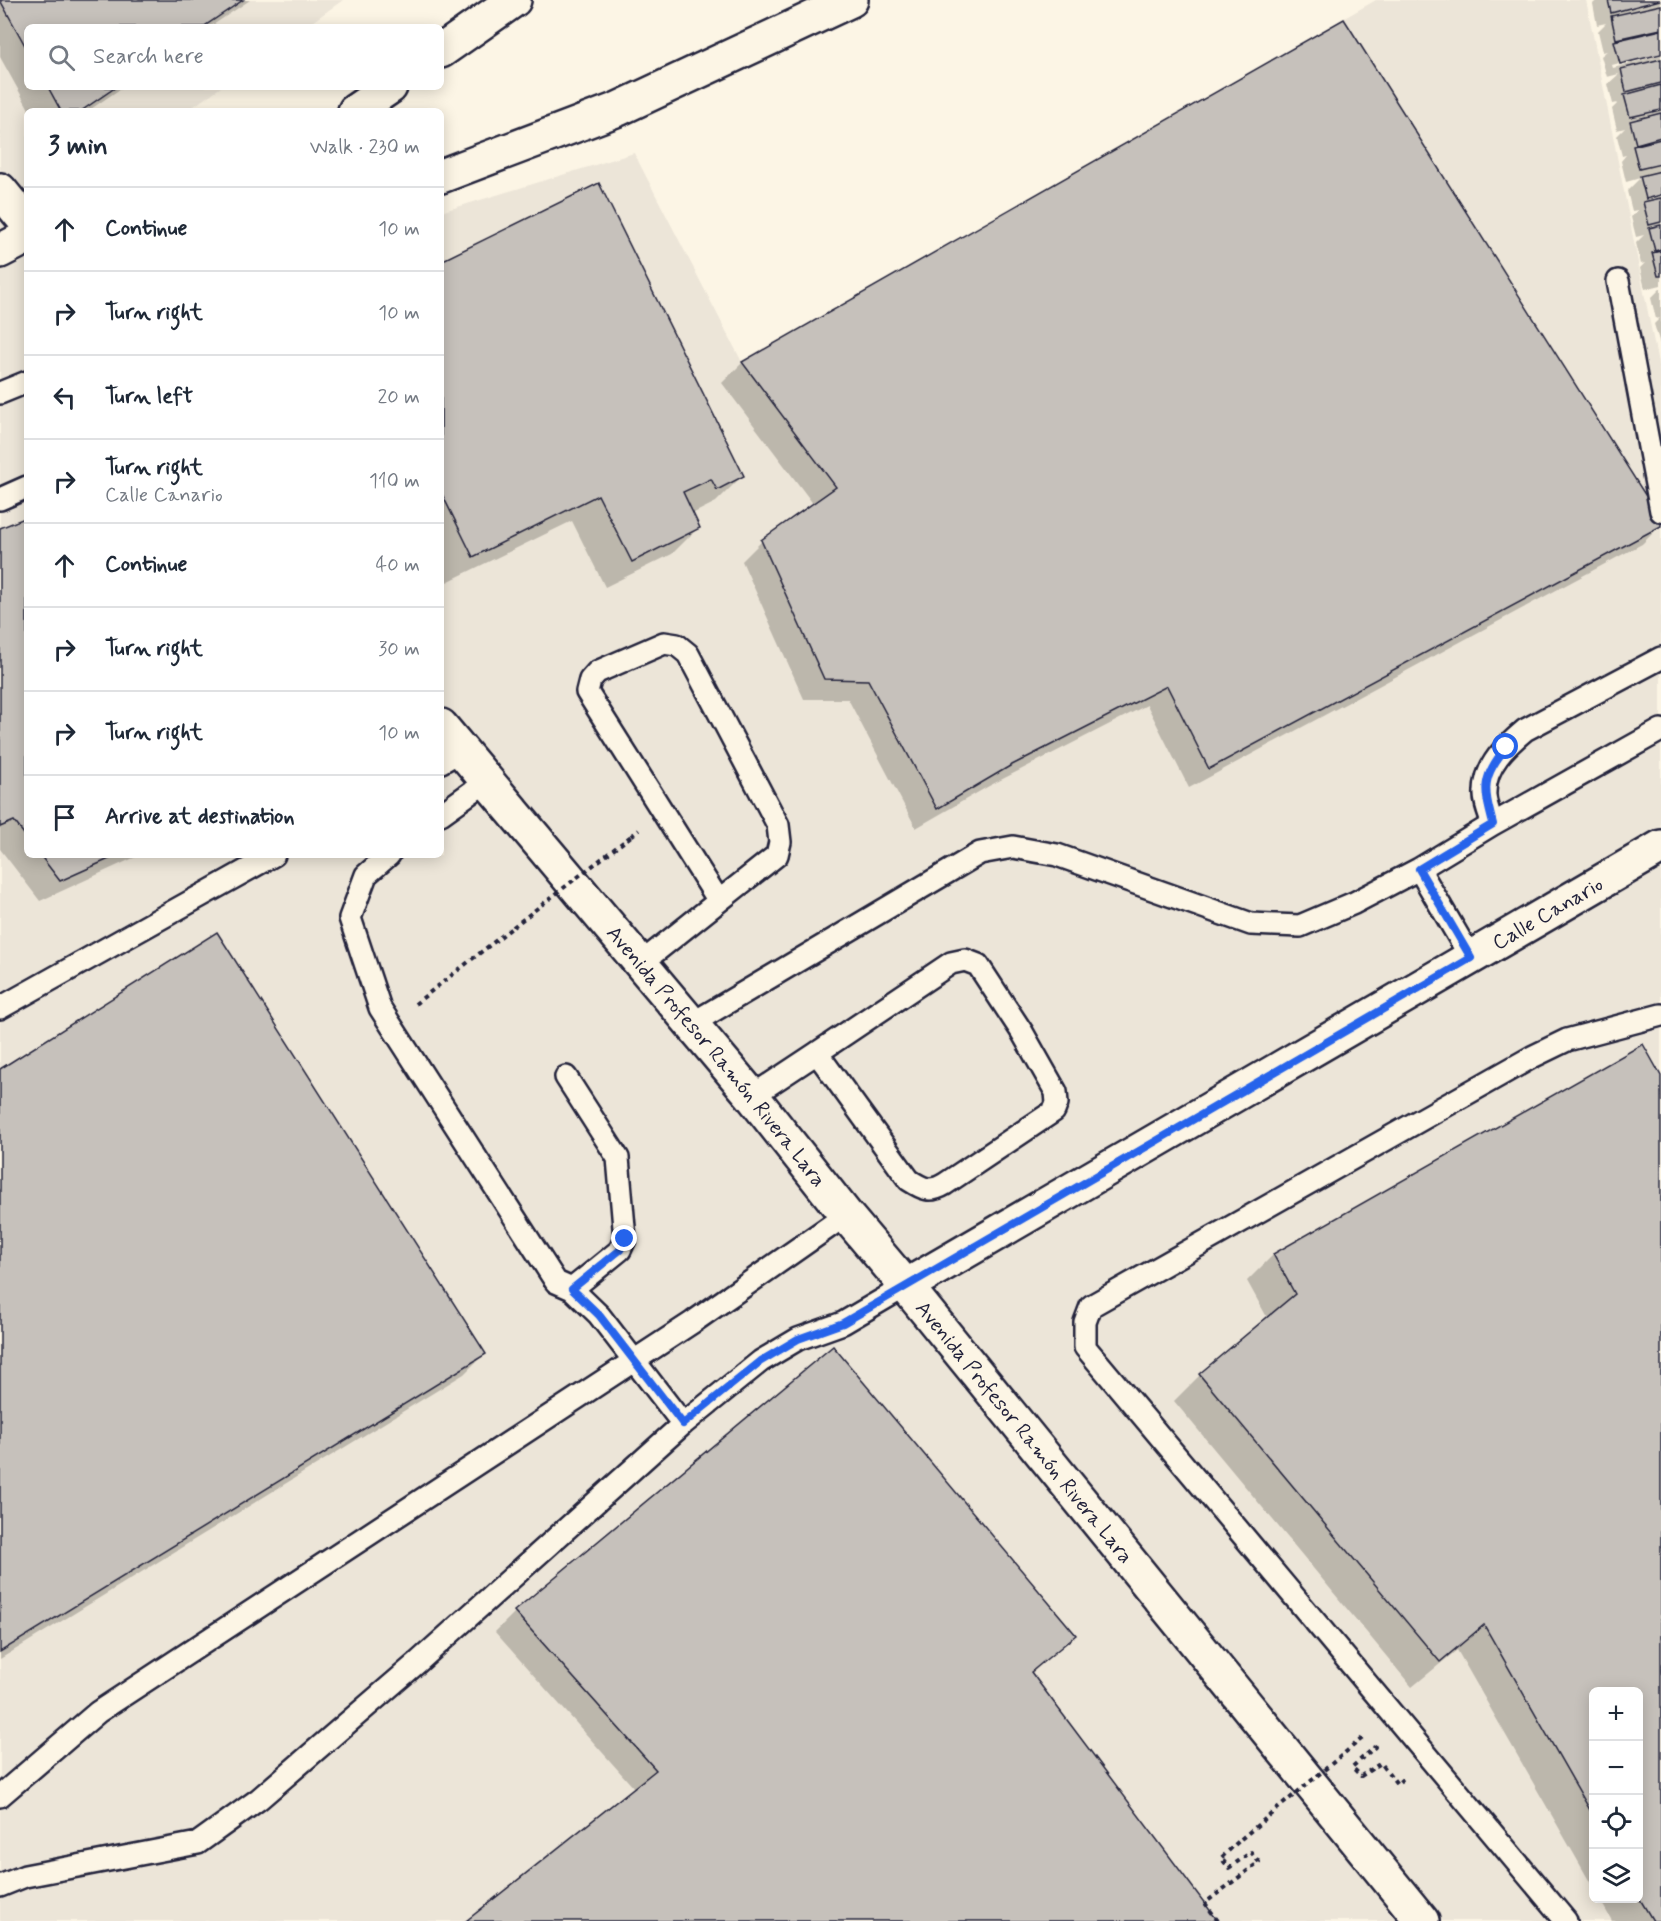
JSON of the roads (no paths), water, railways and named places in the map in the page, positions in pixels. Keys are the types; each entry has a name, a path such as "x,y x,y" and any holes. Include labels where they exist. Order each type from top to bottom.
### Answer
{"main road":[{"path":"444,49 514,0"},
{"path":"444,176 618,110 851,0"},
{"path":"359,108 386,90"},
{"path":"0,190 24,219"},
{"path":"0,251 24,239"},
{"name":"Avenida Profesor Ramón Rivera Lara","path":"448,747 487,781 752,1096 846,1215 1422,1921"},
{"name":"Calle Canario","path":"906,1286 1661,847"}],"lane":[{"path":"1618,282 1661,511"},
{"path":"0,393 24,383"},
{"path":"0,499 24,488"},
{"path":"640,964 777,855 780,842 778,825 688,654 676,645 664,643 597,672 590,680 588,692 719,901"},
{"path":"1493,824 1484,793 1491,767 1506,747 1525,730 1661,658"},
{"path":"691,1024 980,854 1013,847 1057,855 1251,924 1300,926 1354,903 1419,869 1493,824 1661,730"},
{"path":"444,812 487,781"},
{"path":"0,1008 269,858"},
{"path":"386,858 366,875 350,918 380,1008 556,1282 572,1289 599,1315 683,1424"},
{"path":"1419,869 1471,958"},
{"path":"752,1096 951,963 965,960 978,965 1022,1032 1056,1092 1057,1103 1054,1111 945,1184 935,1190 925,1190 909,1180 817,1053"},
{"path":"1566,1921 1085,1347 1085,1322 1091,1306 1532,1057 1567,1040 1661,1015"},
{"path":"566,1077 618,1158 625,1239 620,1250 572,1289"},
{"path":"0,1796 98,1712 693,1322 846,1215"},
{"path":"0,1886 25,1876 198,1843 260,1799 417,1663 683,1424 761,1361 798,1339 843,1323 906,1286"}]}
